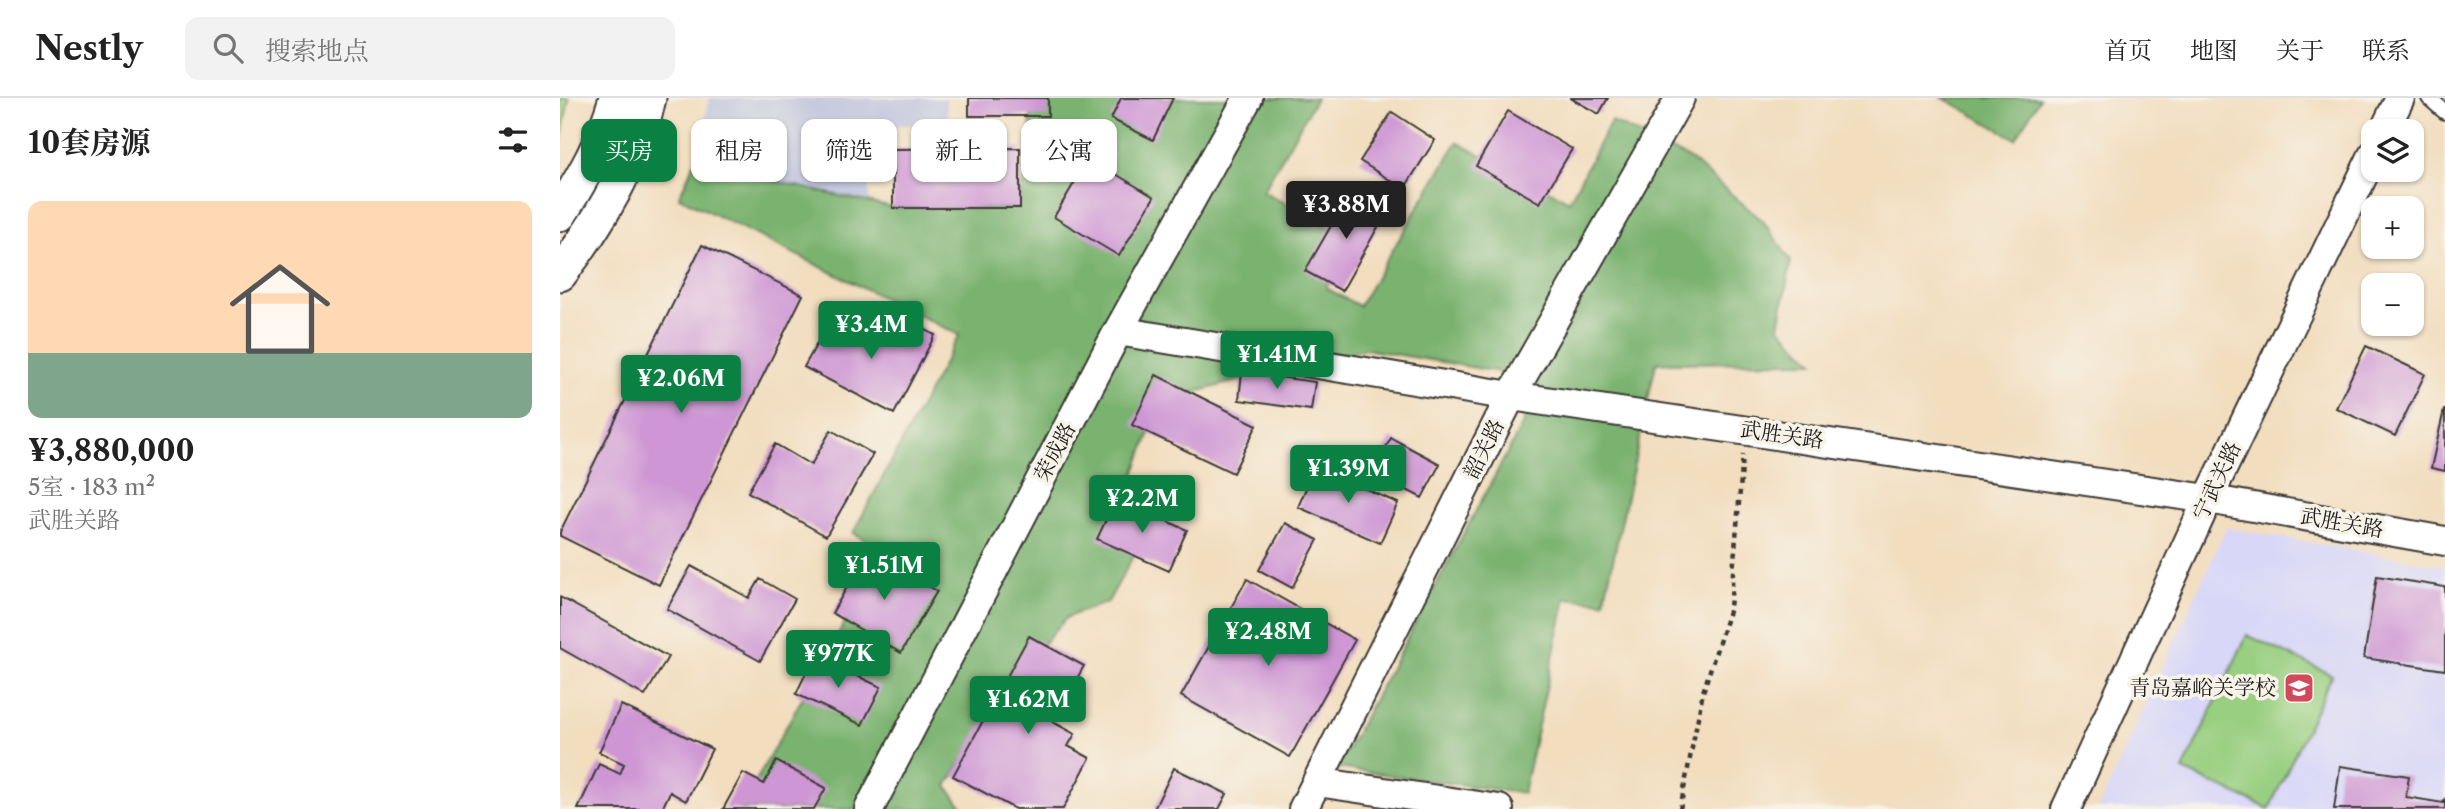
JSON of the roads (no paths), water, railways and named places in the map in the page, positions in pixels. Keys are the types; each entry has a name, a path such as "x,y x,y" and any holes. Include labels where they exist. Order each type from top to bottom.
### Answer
{"street":[{"path":"560,214 597,150 609,124 616,98"},
{"path":"560,274 578,250 632,154 643,128 649,98"},
{"name":"荣成路","path":"869,809 1118,331 1248,98"},
{"name":"韶关路","path":"1303,809 1511,396 1681,98"},
{"path":"2390,119 2400,98"},
{"name":"宁武关路","path":"2066,809 2208,499 2361,180"},
{"name":"武胜关路","path":"1118,331 1511,396 2208,499 2445,541"},
{"path":"1317,782 1499,809"}],"lane":[{"path":"2429,98 2443,106"}],"place":[{"name":"青岛嘉峪关学校","path":"2299,688"}]}
